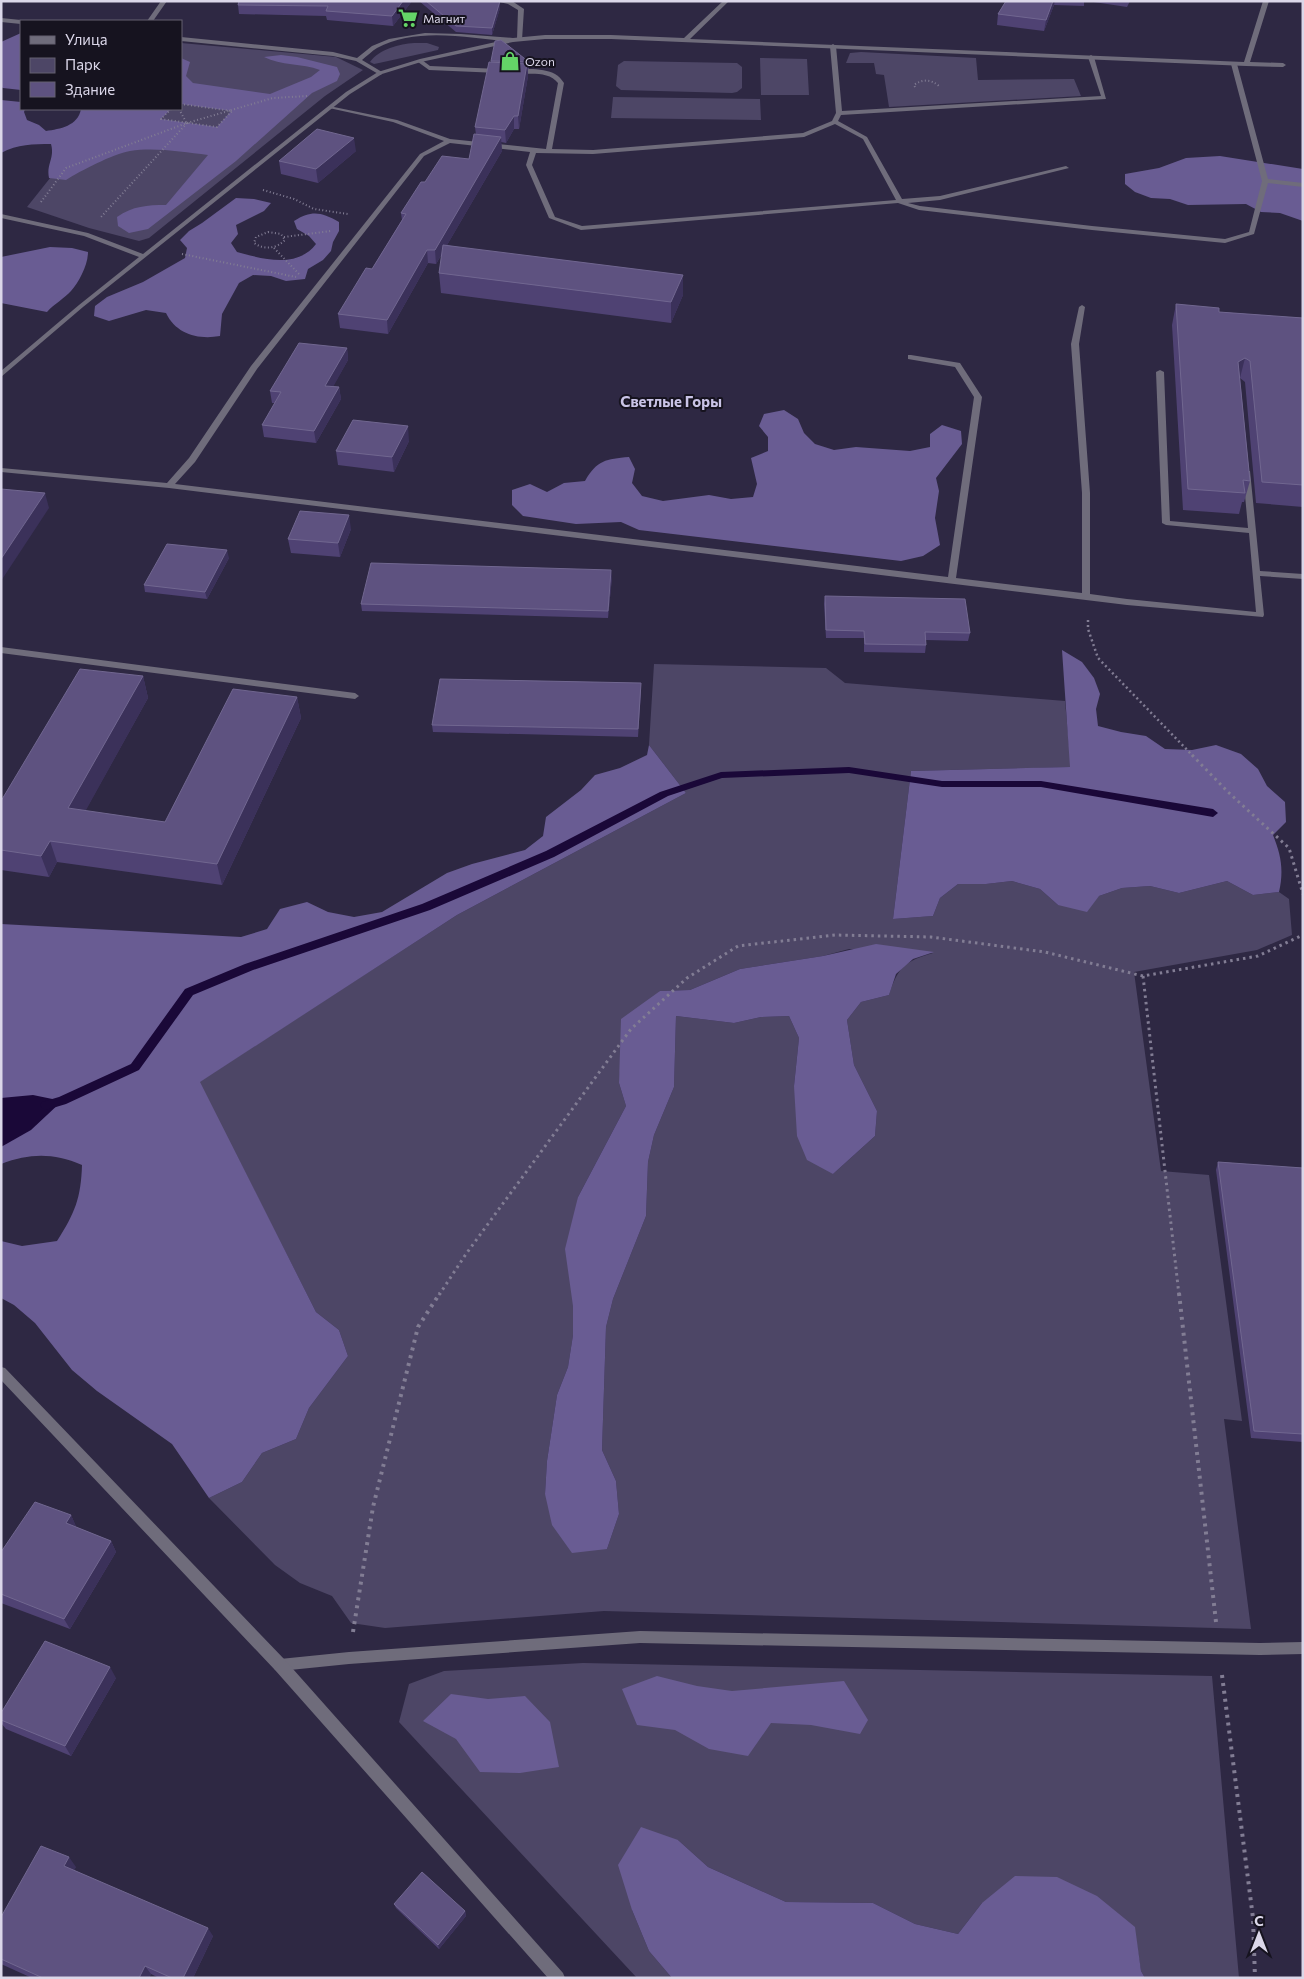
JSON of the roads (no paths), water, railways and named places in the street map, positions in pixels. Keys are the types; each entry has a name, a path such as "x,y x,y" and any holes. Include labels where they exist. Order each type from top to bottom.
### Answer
{"street":[{"path":"151,20 164,1"},
{"path":"498,1 509,2 521,9 520,39"},
{"path":"686,39 726,1"},
{"path":"1246,64 1266,1"},
{"path":"1,20 20,22"},
{"path":"358,60 375,46 400,37 428,34 514,40"},
{"path":"1,375 81,306 348,93 380,73 420,61 520,39 611,37 1283,65"},
{"path":"182,39 333,54 358,60 380,73"},
{"path":"331,107 395,121 448,141 534,151 602,151 804,135 835,122 839,113 833,46"},
{"path":"839,113 1104,98 1092,57"},
{"path":"420,61 429,68 440,70 553,74 561,83 548,151"},
{"path":"835,122 865,138 900,202 919,208 1092,228 1225,240 1252,233 1265,181 1234,64"},
{"path":"169,486 192,460 254,368 422,155 448,141"},
{"path":"534,151 529,165 552,218 582,228 940,198 1066,168"},
{"path":"1265,181 1303,185"},
{"path":"1,216 86,234 143,256"},
{"path":"1082,307 1075,344 1086,493 1086,596"},
{"path":"911,357 957,365 978,397 952,580"},
{"path":"1160,372 1166,523 1252,531"},
{"path":"1,470 169,486 1127,602 1260,615 1246,462"},
{"path":"1256,573 1303,577"},
{"path":"1,650 355,696"},
{"path":"1,1372 280,1665 558,1978"},
{"path":"280,1665 349,1658 640,1637 1260,1650 1303,1648"}],"waterway":[{"path":"46,1105 62,1101 135,1067 189,992 249,967 426,907 550,854 664,794 721,775 849,770 942,784 1041,784 1213,813"}],"place":[{"name":"Магнит","path":"408,18"},
{"name":"Ozon","path":"510,61"}],"district":[{"name":"Светлые Горы","path":"671,401"}]}
